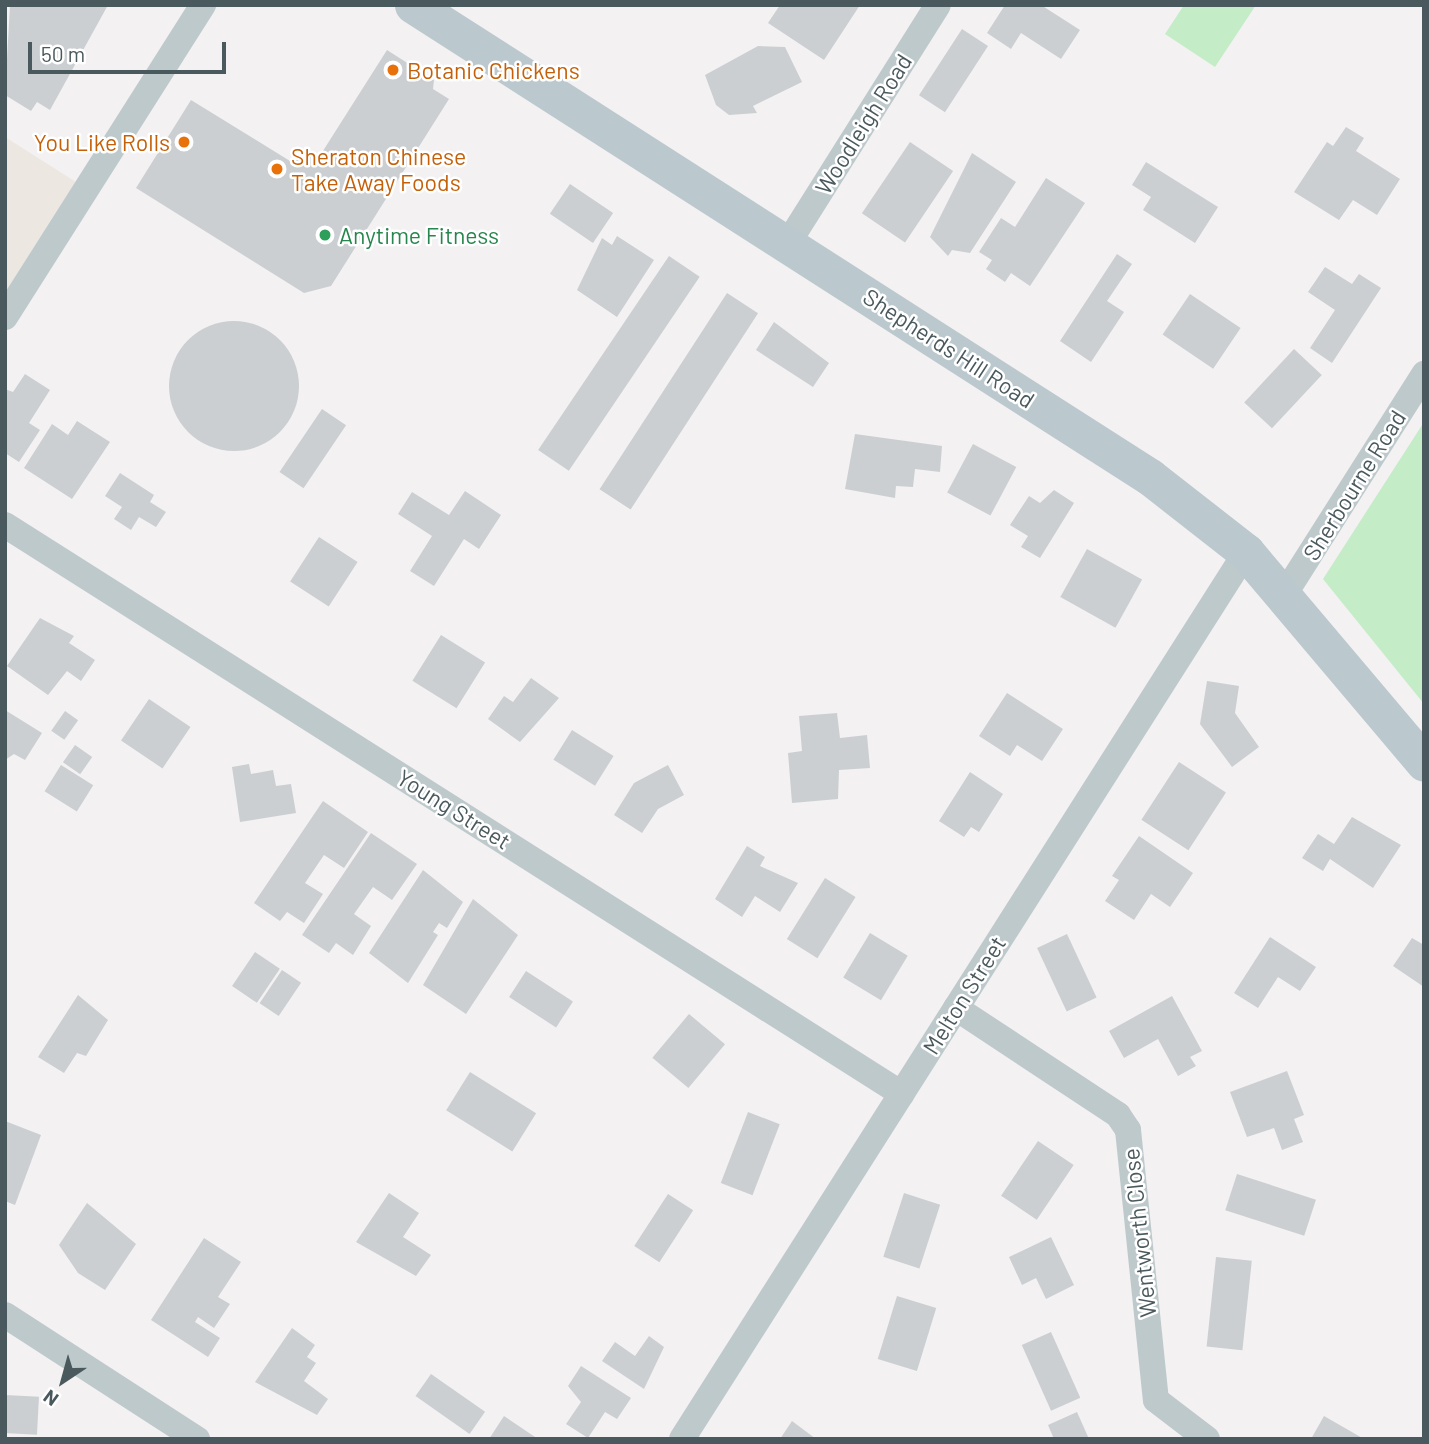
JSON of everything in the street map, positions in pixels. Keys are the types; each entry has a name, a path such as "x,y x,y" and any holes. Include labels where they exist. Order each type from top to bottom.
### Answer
{"main road":[{"name":"Shepherds Hill Road","path":"413,5 1150,477 1246,552 1424,762"}],"street":[{"path":"5,317 203,5"},
{"name":"Woodleigh Road","path":"788,243 938,5"},
{"name":"Sherbourne Road","path":"1284,595 1424,374"},
{"name":"Young Street","path":"5,525 902,1094"},
{"name":"Melton Street","path":"682,1439 1246,552"},
{"name":"Wentworth Close","path":"956,1008 1118,1115 1128,1130 1156,1400 1207,1439"},
{"path":"5,1315 197,1439"}],"shaded area":[{"path":"5,137 76,182 5,294"}],"green space":[{"path":"1184,5 1256,5 1215,67 1165,34"},
{"path":"1424,422 1424,704 1323,579"}],"building":[{"path":"10,5 108,5 50,110 37,102 31,111 5,95"},
{"path":"780,5 860,5 824,60 768,23"},
{"path":"1005,5 1041,5 1080,30 1061,59 1021,33 1011,49 987,33"},
{"path":"962,29 988,46 945,112 919,95"},
{"path":"758,46 785,47 802,82 753,106 757,113 729,115 716,105 705,75"},
{"path":"387,50 434,80 433,89 449,99 331,286 304,293 136,188 191,100 290,161 321,154"},
{"path":"1346,127 1364,138 1356,151 1400,179 1377,215 1353,200 1339,220 1294,192 1327,142 1333,146"},
{"path":"910,142 953,171 905,242 862,213"},
{"path":"972,153 1016,182 970,253 952,250 948,256 930,237"},
{"path":"1146,162 1218,207 1195,243 1143,210 1151,197 1132,185"},
{"path":"1046,178 1085,203 1030,286 1011,273 1005,282 986,269 992,260 979,252 1001,218 1015,227"},
{"path":"570,184 613,213 593,243 550,214"},
{"path":"617,236 654,260 617,317 577,290 602,238 612,245"},
{"path":"1117,254 1132,264 1107,301 1124,312 1091,362 1060,341"},
{"path":"669,256 700,277 569,471 538,450"},
{"path":"1325,267 1352,284 1359,274 1381,288 1332,363 1310,348 1335,310 1308,292"},
{"path":"727,293 758,313 631,509 600,489"},
{"path":"1190,294 1241,328 1213,369 1163,335"},
{"path":"234,321 259,326 280,340 294,361 299,386 294,411 280,432 259,446 234,451 209,446 188,432 174,411 169,386 174,361 188,340 209,326"},
{"path":"774,322 829,363 813,387 756,350"},
{"path":"1294,349 1322,375 1272,428 1244,402"},
{"path":"25,374 50,390 29,423 40,430 19,462 5,453 5,389 13,392"},
{"path":"322,409 346,425 304,488 280,472"},
{"path":"77,421 110,442 72,499 24,468 52,424 68,435"},
{"path":"855,434 942,446 940,472 915,469 913,487 896,486 895,498 845,489"},
{"path":"973,444 1016,467 990,516 947,493"},
{"path":"120,473 154,495 150,502 166,512 156,527 139,517 131,530 114,519 122,507 105,496"},
{"path":"1054,490 1074,503 1040,558 1021,547 1028,536 1010,525 1029,496 1040,503"},
{"path":"465,491 501,515 479,549 464,539 434,586 410,571 432,536 398,514 412,492 449,515"},
{"path":"319,537 358,562 329,607 290,581"},
{"path":"1087,549 1142,580 1115,628 1060,597"},
{"path":"40,618 74,636 69,643 95,660 81,681 67,671 48,695 7,666"},
{"path":"441,635 485,663 456,708 412,681"},
{"path":"531,678 559,698 520,742 488,719 504,696 513,702"},
{"path":"1207,681 1239,686 1235,713 1259,747 1232,767 1200,724"},
{"path":"1007,693 1063,729 1042,761 1017,745 1010,756 979,736"},
{"path":"149,699 190,727 162,768 121,740"},
{"path":"5,710 42,733 25,760 14,754 5,760"},
{"path":"65,711 78,720 64,740 51,731"},
{"path":"837,713 840,738 867,735 870,768 839,770 838,799 792,803 788,753 802,751 799,716"},
{"path":"572,730 614,756 595,786 553,760"},
{"path":"75,745 92,757 80,774 63,762"},
{"path":"1179,762 1226,792 1188,850 1141,820"},
{"path":"249,764 251,774 273,770 276,786 291,784 296,813 240,822 232,767"},
{"path":"61,765 93,785 77,811 45,791"},
{"path":"668,765 684,795 658,809 642,833 614,815 634,783"},
{"path":"970,772 1003,794 979,832 971,827 964,837 939,821"},
{"path":"323,801 368,832 344,868 324,855 305,883 323,894 304,923 287,912 280,921 254,903"},
{"path":"1352,817 1401,845 1373,888 1330,859 1323,871 1302,858 1318,834 1334,844"},
{"path":"371,833 417,864 392,900 373,887 354,914 371,926 353,955 336,943 329,953 302,935"},
{"path":"1139,836 1193,873 1170,907 1151,894 1134,920 1105,901 1119,880 1112,876"},
{"path":"747,846 765,857 760,866 798,883 780,912 755,896 742,917 715,899"},
{"path":"423,870 463,902 447,928 439,923 433,932 438,935 408,983 369,953"},
{"path":"825,878 856,897 817,958 787,939"},
{"path":"473,899 518,935 466,1014 423,985"},
{"path":"870,933 908,956 881,1000 843,978"},
{"path":"1067,934 1097,997 1067,1011 1037,948"},
{"path":"1270,937 1316,967 1300,991 1278,977 1258,1008 1234,993"},
{"path":"1412,938 1424,945 1424,987 1393,966"},
{"path":"255,952 280,969 257,1003 232,986"},
{"path":"282,970 301,983 279,1016 260,1003"},
{"path":"526,971 573,1001 556,1027 509,997"},
{"path":"78,995 108,1020 86,1056 77,1053 64,1073 38,1057"},
{"path":"1172,996 1202,1051 1190,1057 1196,1066 1178,1076 1158,1039 1124,1058 1109,1031"},
{"path":"689,1014 725,1044 688,1088 652,1058"},
{"path":"1287,1071 1304,1115 1294,1119 1303,1142 1282,1150 1274,1128 1247,1137 1230,1092"},
{"path":"470,1072 536,1113 512,1151 446,1110"},
{"path":"748,1112 780,1124 753,1195 721,1183"},
{"path":"5,1121 41,1135 15,1205 5,1201"},
{"path":"1038,1141 1074,1165 1037,1220 1001,1196"},
{"path":"1237,1174 1316,1200 1304,1236 1225,1210"},
{"path":"389,1193 419,1213 403,1237 431,1255 416,1276 356,1242"},
{"path":"904,1193 940,1205 919,1268 883,1257"},
{"path":"668,1194 693,1210 659,1262 634,1246"},
{"path":"87,1203 136,1244 105,1290 78,1273 59,1245"},
{"path":"1051,1237 1074,1285 1046,1299 1036,1278 1022,1285 1009,1257"},
{"path":"204,1238 241,1262 218,1297 230,1304 214,1328 198,1317 195,1322 220,1338 208,1357 151,1320"},
{"path":"1216,1257 1252,1261 1242,1350 1207,1347"},
{"path":"897,1296 936,1308 917,1371 878,1359"},
{"path":"292,1328 315,1345 307,1357 316,1363 304,1381 328,1399 317,1415 255,1382"},
{"path":"1051,1332 1080,1398 1051,1411 1022,1345"},
{"path":"649,1336 664,1347 644,1389 602,1361 615,1342 635,1356"},
{"path":"581,1366 631,1398 617,1419 605,1412 588,1438 566,1424 581,1402 568,1386"},
{"path":"431,1374 485,1412 470,1434 416,1396"},
{"path":"5,1395 39,1397 37,1435 5,1433"},
{"path":"1077,1412 1089,1439 1054,1439 1048,1425"},
{"path":"504,1416 538,1439 489,1439"},
{"path":"1324,1416 1364,1439 1311,1439"},
{"path":"792,1421 816,1439 780,1439"}],"place":[{"name":"Botanic Chickens","path":"393,70"},
{"name":"You Like Rolls","path":"184,142"},
{"name":"Sheraton Chinese Take Away Foods","path":"277,169"},
{"name":"Anytime Fitness","path":"325,235"}]}
